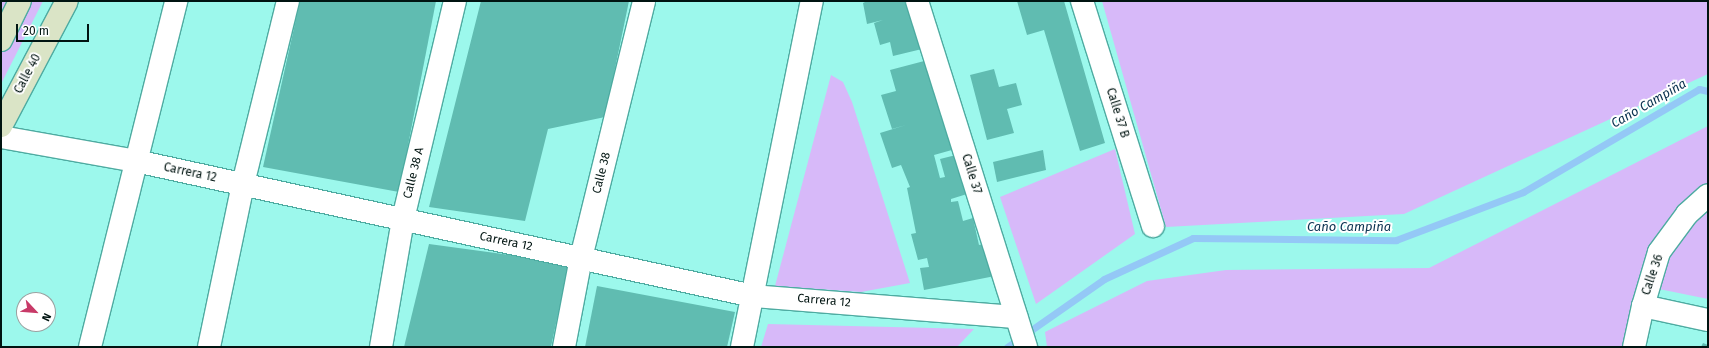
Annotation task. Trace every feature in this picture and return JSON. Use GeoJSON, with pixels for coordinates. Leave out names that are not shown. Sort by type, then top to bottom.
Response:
{"type":"FeatureCollection","features":[{"type":"Feature","properties":{"kind":"main road"},"geometry":{"type":"LineString","coordinates":[[1,40],[20,1]]}},
{"type":"Feature","properties":{"kind":"main road","name":"Calle 40"},"geometry":{"type":"LineString","coordinates":[[1,126],[67,1]]}},
{"type":"Feature","properties":{"kind":"street"},"geometry":{"type":"LineString","coordinates":[[90,347],[176,1]]}},
{"type":"Feature","properties":{"kind":"street"},"geometry":{"type":"LineString","coordinates":[[209,347],[243,184],[288,1]]}},
{"type":"Feature","properties":{"kind":"street","name":"Calle 38 A"},"geometry":{"type":"LineString","coordinates":[[381,347],[403,219],[455,1]]}},
{"type":"Feature","properties":{"kind":"street","name":"Calle 38"},"geometry":{"type":"LineString","coordinates":[[564,347],[581,258],[644,1]]}},
{"type":"Feature","properties":{"kind":"street"},"geometry":{"type":"LineString","coordinates":[[742,347],[812,1]]}},
{"type":"Feature","properties":{"kind":"street","name":"Calle 37"},"geometry":{"type":"LineString","coordinates":[[917,1],[1026,347]]}},
{"type":"Feature","properties":{"kind":"street","name":"Calle 37 B"},"geometry":{"type":"LineString","coordinates":[[1082,1],[1152,226]]}},
{"type":"Feature","properties":{"kind":"street","name":"Carrera 12"},"geometry":{"type":"LineString","coordinates":[[1,137],[136,161],[753,296],[1017,322]]}},
{"type":"Feature","properties":{"kind":"street","name":"Calle 36"},"geometry":{"type":"LineString","coordinates":[[1634,347],[1642,306],[1659,252],[1687,214],[1708,195]]}},
{"type":"Feature","properties":{"kind":"street"},"geometry":{"type":"LineString","coordinates":[[1642,306],[1708,320]]}},
{"type":"Feature","properties":{"kind":"shaded area"},"geometry":{"type":"Polygon","coordinates":[[[1,1],[43,1],[1,84],[1,1]]]}},
{"type":"Feature","properties":{"kind":"shaded area"},"geometry":{"type":"Polygon","coordinates":[[[1102,1],[1708,1],[1708,74],[1404,214],[1166,227],[1102,1]]]}},
{"type":"Feature","properties":{"kind":"shaded area"},"geometry":{"type":"Polygon","coordinates":[[[831,75],[843,82],[852,102],[910,283],[861,292],[775,286],[831,75]]]}},
{"type":"Feature","properties":{"kind":"shaded area"},"geometry":{"type":"Polygon","coordinates":[[[1708,126],[1708,299],[1659,289],[1623,347],[1047,347],[1045,332],[1147,281],[1226,270],[1429,268],[1708,126]]]}},
{"type":"Feature","properties":{"kind":"shaded area"},"geometry":{"type":"Polygon","coordinates":[[[1115,149],[1135,234],[1036,304],[1000,197],[1115,149]]]}},
{"type":"Feature","properties":{"kind":"shaded area"},"geometry":{"type":"Polygon","coordinates":[[[768,324],[974,329],[957,347],[761,347],[768,324]]]}},
{"type":"Feature","properties":{"kind":"building"},"geometry":{"type":"Polygon","coordinates":[[[300,1],[436,1],[399,192],[263,167],[300,1]]]}},
{"type":"Feature","properties":{"kind":"building"},"geometry":{"type":"Polygon","coordinates":[[[481,1],[629,1],[605,117],[548,129],[525,221],[429,207],[481,1]]]}},
{"type":"Feature","properties":{"kind":"building"},"geometry":{"type":"Polygon","coordinates":[[[867,1],[908,1],[922,49],[893,56],[890,42],[880,45],[874,23],[883,20],[867,24],[863,3],[867,1]]]}},
{"type":"Feature","properties":{"kind":"building"},"geometry":{"type":"Polygon","coordinates":[[[1017,1],[1064,1],[1105,143],[1080,151],[1044,30],[1027,35],[1017,1]]]}},
{"type":"Feature","properties":{"kind":"building"},"geometry":{"type":"Polygon","coordinates":[[[928,60],[959,148],[934,155],[940,178],[945,177],[940,159],[956,155],[967,194],[951,199],[951,202],[958,201],[963,221],[973,218],[979,245],[987,243],[995,276],[924,290],[920,268],[929,267],[927,258],[918,260],[911,234],[916,233],[907,188],[910,187],[901,165],[892,168],[880,133],[906,125],[892,129],[881,95],[896,91],[890,70],[928,60]]]}},
{"type":"Feature","properties":{"kind":"building"},"geometry":{"type":"Polygon","coordinates":[[[994,69],[999,87],[1016,83],[1022,105],[1007,109],[1014,133],[987,140],[970,75],[994,69]]]}},
{"type":"Feature","properties":{"kind":"building"},"geometry":{"type":"Polygon","coordinates":[[[1043,150],[1046,170],[997,182],[993,162],[1043,150]]]}},
{"type":"Feature","properties":{"kind":"building"},"geometry":{"type":"Polygon","coordinates":[[[429,244],[569,263],[551,347],[404,347],[429,244]]]}},
{"type":"Feature","properties":{"kind":"building"},"geometry":{"type":"Polygon","coordinates":[[[597,286],[735,312],[727,347],[585,347],[597,286]]]}},
{"type":"Feature","properties":{"kind":"building"},"geometry":{"type":"Polygon","coordinates":[[[1703,343],[1708,345],[1708,347],[1701,347],[1703,343]]]}},
{"type":"Feature","properties":{"kind":"waterway","name":"Caño Campiña"},"geometry":{"type":"LineString","coordinates":[[1007,347],[1104,279],[1193,238],[1396,240],[1523,192],[1699,89],[1708,91]]}}]}
